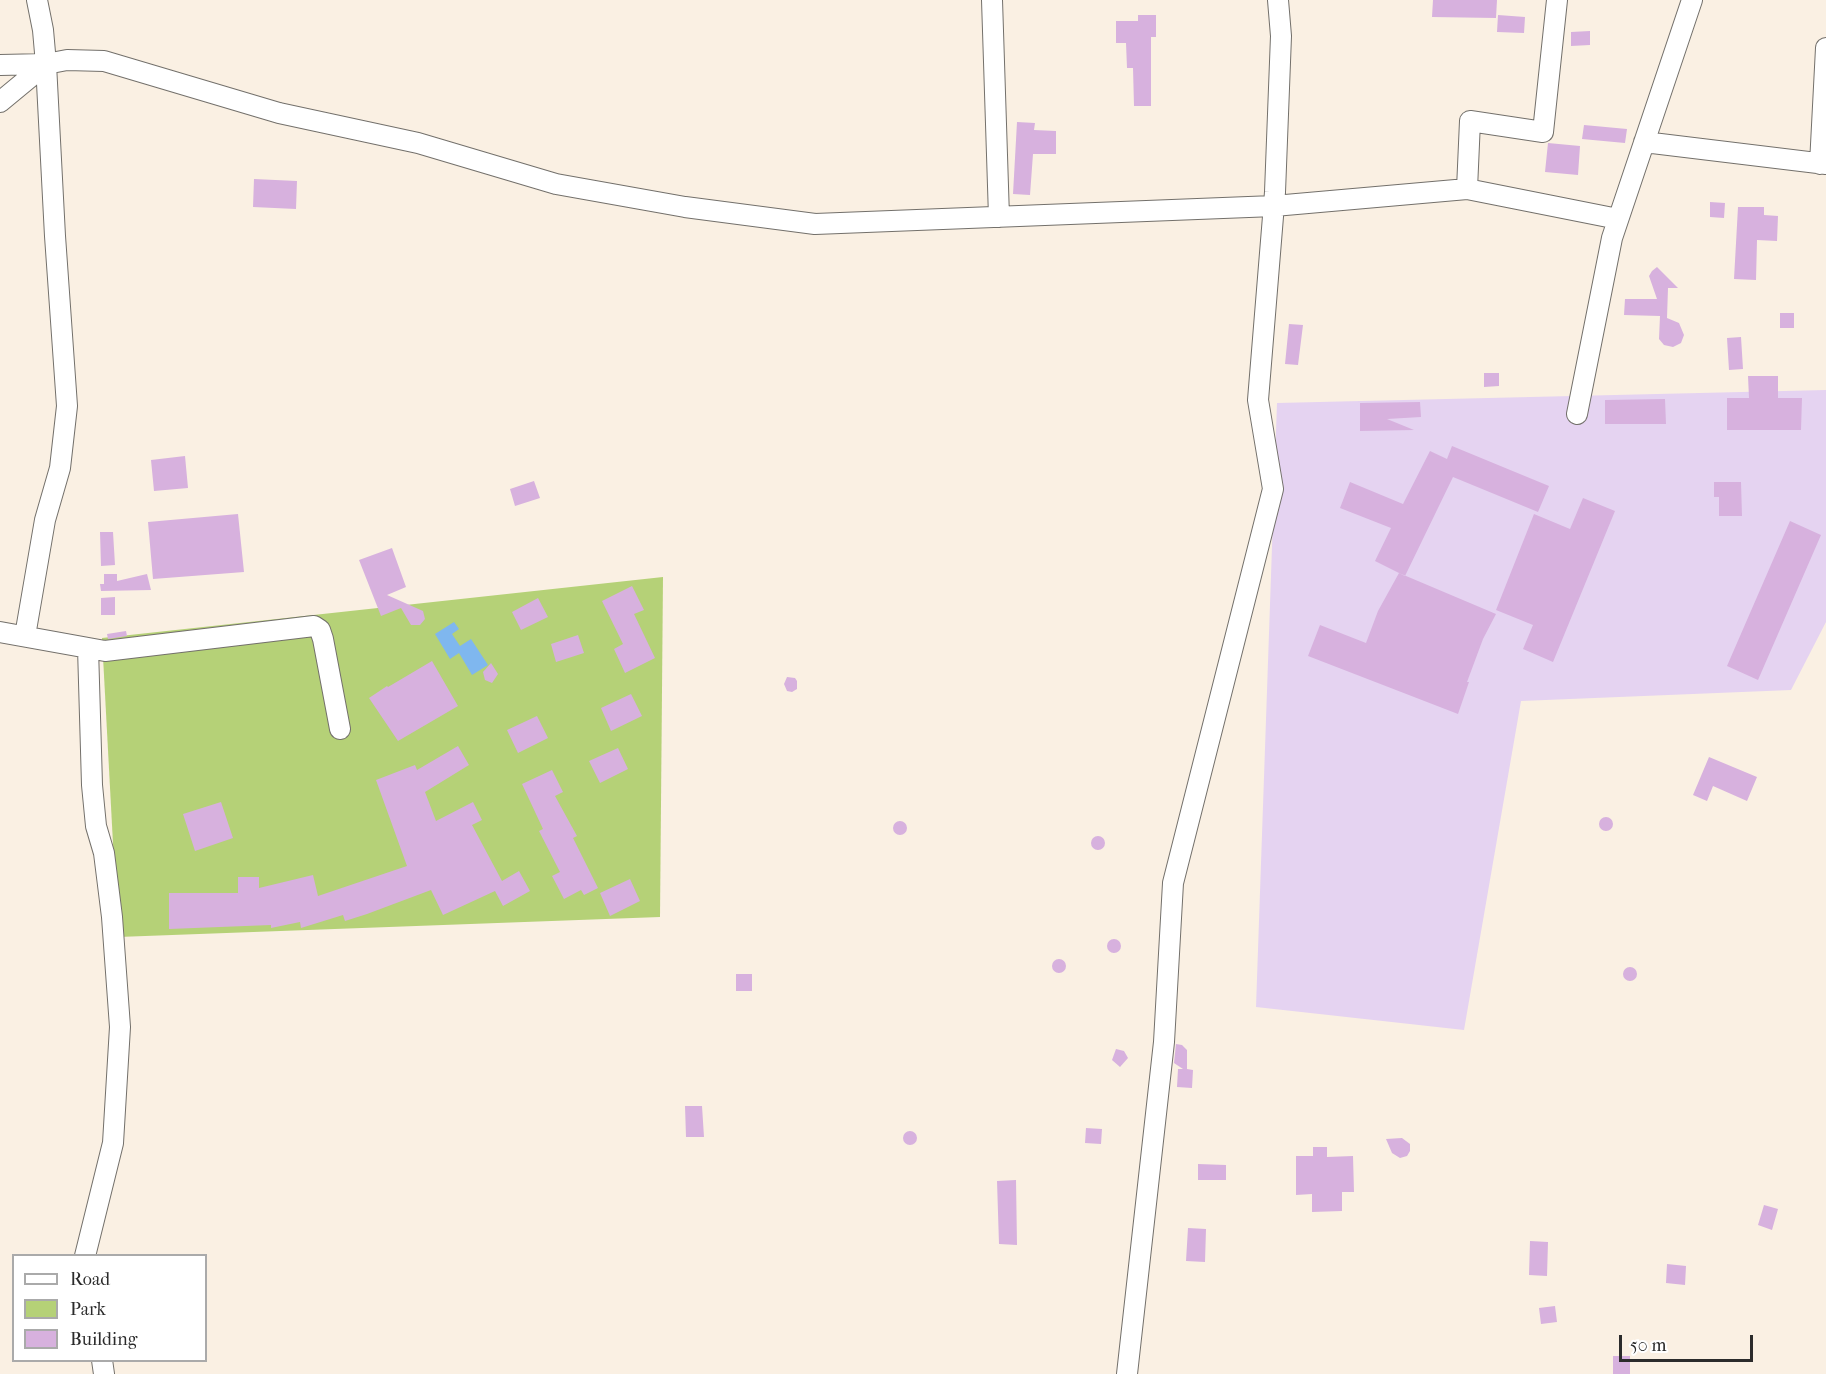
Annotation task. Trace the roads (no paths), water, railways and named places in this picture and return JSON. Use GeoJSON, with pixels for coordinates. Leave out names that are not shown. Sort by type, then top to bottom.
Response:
{"type":"FeatureCollection","features":[{"type":"Feature","properties":{"kind":"street"},"geometry":{"type":"LineString","coordinates":[[25,636],[45,520],[60,468],[67,406],[44,30],[37,0]]}},
{"type":"Feature","properties":{"kind":"street"},"geometry":{"type":"LineString","coordinates":[[992,0],[999,217]]}},
{"type":"Feature","properties":{"kind":"street"},"geometry":{"type":"LineString","coordinates":[[1126,1374],[1164,1042],[1173,884],[1273,489],[1258,400],[1274,206],[1281,36],[1278,0]]}},
{"type":"Feature","properties":{"kind":"street"},"geometry":{"type":"LineString","coordinates":[[1467,189],[1470,121],[1543,132],[1557,0]]}},
{"type":"Feature","properties":{"kind":"street"},"geometry":{"type":"LineString","coordinates":[[1577,414],[1612,238],[1692,0]]}},
{"type":"Feature","properties":{"kind":"street"},"geometry":{"type":"LineString","coordinates":[[1644,142],[1823,164],[1826,48]]}},
{"type":"Feature","properties":{"kind":"street"},"geometry":{"type":"LineString","coordinates":[[0,65],[46,64],[67,60],[104,61],[279,113],[418,143],[556,184],[685,207],[815,224],[1274,206],[1467,189],[1618,219]]}},
{"type":"Feature","properties":{"kind":"street"},"geometry":{"type":"LineString","coordinates":[[0,102],[46,64]]}},
{"type":"Feature","properties":{"kind":"street"},"geometry":{"type":"LineString","coordinates":[[0,632],[105,651],[314,626],[320,630],[323,639],[340,729]]}},
{"type":"Feature","properties":{"kind":"street"},"geometry":{"type":"LineString","coordinates":[[85,1254],[113,1143],[120,1027],[111,907],[104,853],[96,826],[92,785],[88,648]]}},
{"type":"Feature","properties":{"kind":"water"},"geometry":{"type":"Polygon","coordinates":[[[454,622],[459,629],[452,634],[460,646],[471,639],[488,665],[472,675],[459,653],[450,659],[435,634],[454,622]]]}}]}
